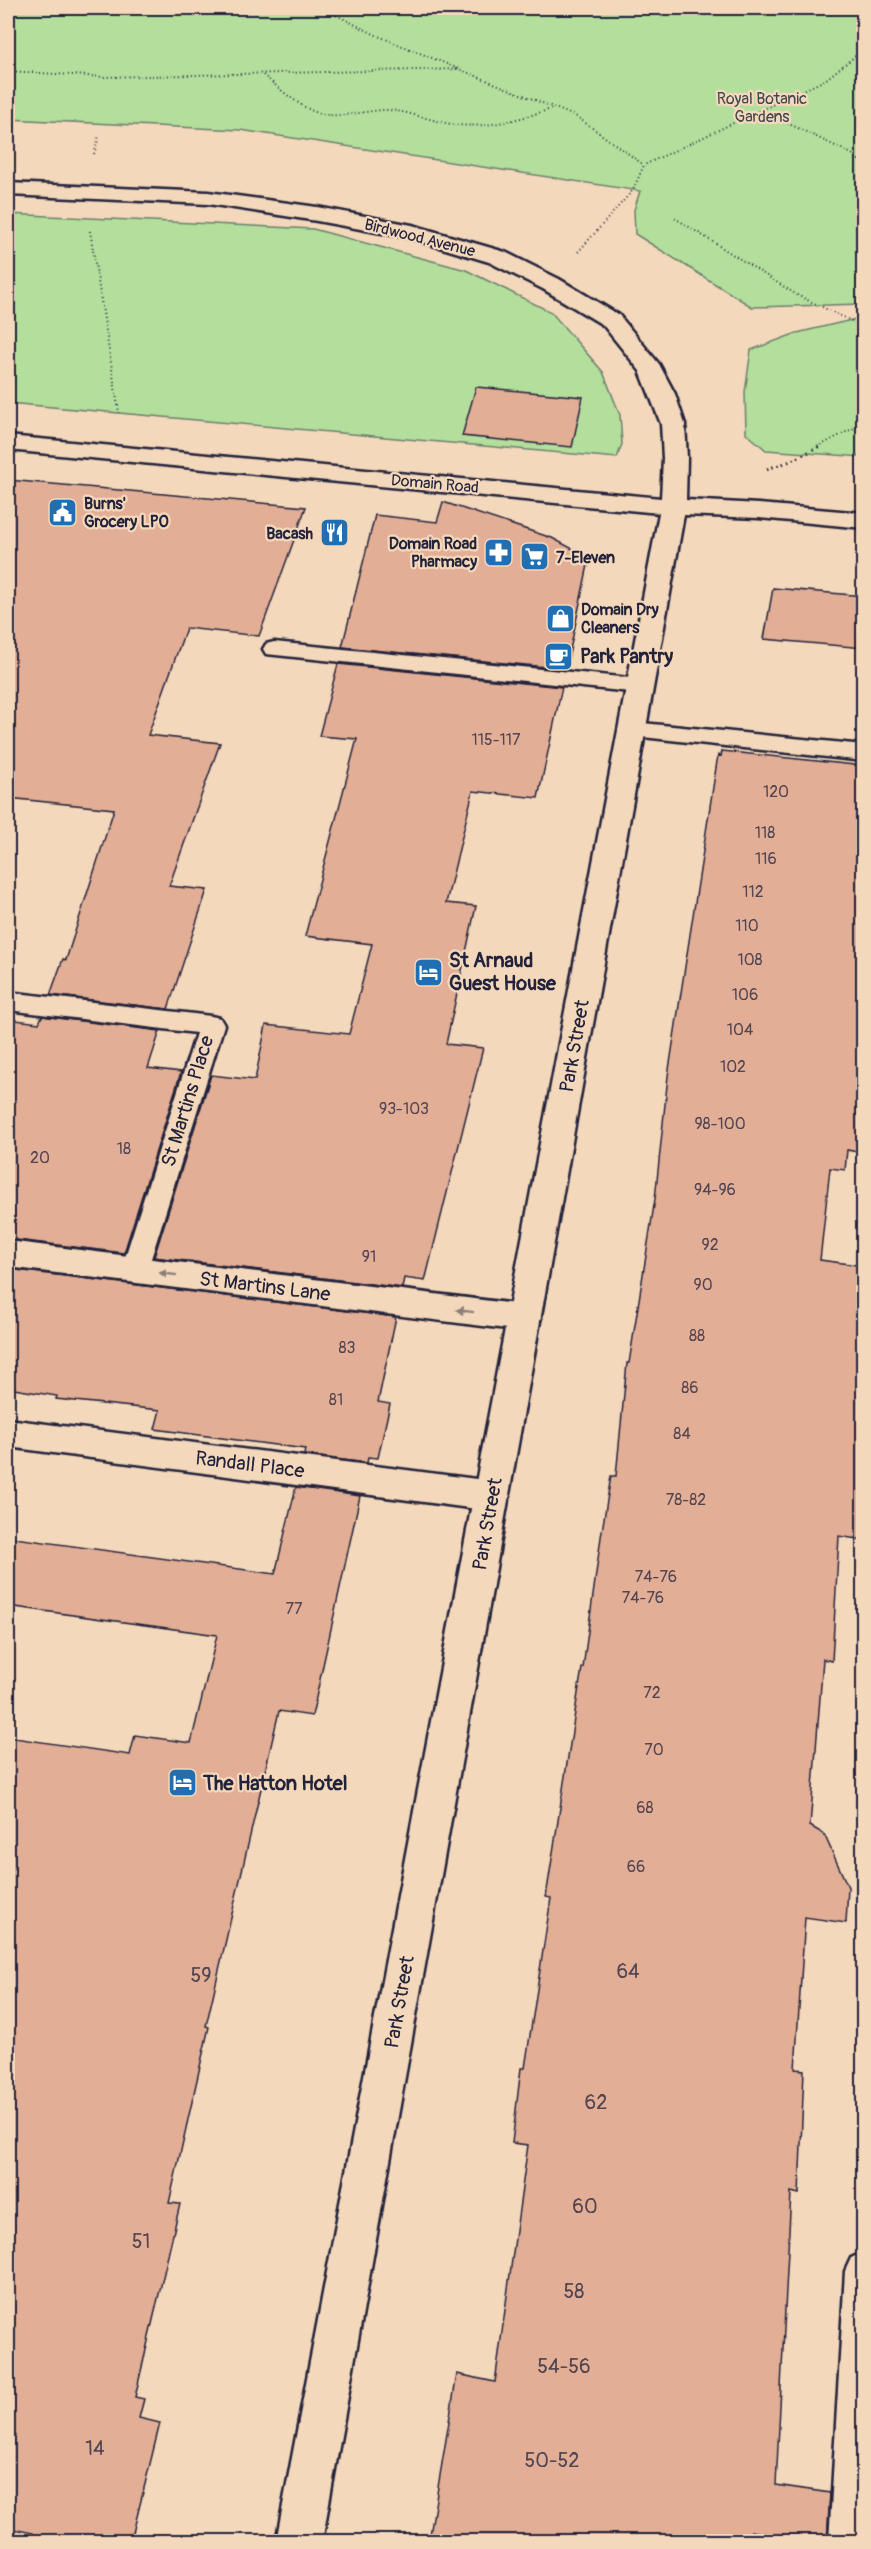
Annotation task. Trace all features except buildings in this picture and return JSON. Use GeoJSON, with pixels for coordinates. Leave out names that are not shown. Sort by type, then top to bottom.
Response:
{"type":"FeatureCollection","features":[{"type":"Feature","properties":{"kind":"street","name":"Birdwood Avenue"},"geometry":{"type":"LineString","coordinates":[[8,189],[208,198],[317,214],[412,232],[497,257],[551,284],[611,320],[651,369],[663,394],[673,424],[675,458],[673,507]]}},
{"type":"Feature","properties":{"kind":"street","name":"Domain Road"},"geometry":{"type":"LineString","coordinates":[[8,443],[673,507],[759,511],[864,521]]}},
{"type":"Feature","properties":{"kind":"street","name":"Park Street"},"geometry":{"type":"LineString","coordinates":[[299,2541],[673,507]]}},
{"type":"Feature","properties":{"kind":"street","name":"St Martins Lane"},"geometry":{"type":"LineString","coordinates":[[8,1254],[524,1318]]}},
{"type":"Feature","properties":{"kind":"street","name":"Randall Place"},"geometry":{"type":"LineString","coordinates":[[8,1433],[492,1496]]}},
{"type":"Feature","properties":{"kind":"lane"},"geometry":{"type":"LineString","coordinates":[[274,649],[640,686]]}},
{"type":"Feature","properties":{"kind":"lane"},"geometry":{"type":"LineString","coordinates":[[632,730],[864,753]]}},
{"type":"Feature","properties":{"kind":"lane","name":"St Martins Place"},"geometry":{"type":"LineString","coordinates":[[8,1001],[211,1025],[135,1270]]}},
{"type":"Feature","properties":{"kind":"lane"},"geometry":{"type":"LineString","coordinates":[[849,2541],[864,2271]]}},
{"type":"Feature","properties":{"kind":"path"},"geometry":{"type":"LineString","coordinates":[[322,8],[378,36],[577,117],[644,165]]}},
{"type":"Feature","properties":{"kind":"path"},"geometry":{"type":"LineString","coordinates":[[551,284],[633,190],[644,165],[825,80],[864,49]]}},
{"type":"Feature","properties":{"kind":"path"},"geometry":{"type":"LineString","coordinates":[[8,71],[103,77],[460,69]]}},
{"type":"Feature","properties":{"kind":"path"},"geometry":{"type":"LineString","coordinates":[[263,75],[317,113],[345,114],[385,110],[411,112],[456,125],[512,122],[555,108]]}},
{"type":"Feature","properties":{"kind":"path"},"geometry":{"type":"LineString","coordinates":[[761,111],[852,154],[864,165]]}},
{"type":"Feature","properties":{"kind":"path"},"geometry":{"type":"LineString","coordinates":[[83,192],[120,420]]}},
{"type":"Feature","properties":{"kind":"path"},"geometry":{"type":"LineString","coordinates":[[675,218],[796,296],[864,327]]}},
{"type":"Feature","properties":{"kind":"path"},"geometry":{"type":"LineString","coordinates":[[766,469],[788,462],[864,423]]}},
{"type":"Feature","properties":{"kind":"green space","name":"Royal Botanic Gardens"},"geometry":{"type":"Polygon","coordinates":[[[8,8],[863,8],[863,304],[752,307],[635,234],[634,210],[640,191],[240,130],[8,119],[8,8]]]}},
{"type":"Feature","properties":{"kind":"green space"},"geometry":{"type":"Polygon","coordinates":[[[8,214],[313,229],[466,270],[551,312],[603,372],[620,415],[622,444],[617,458],[8,403],[8,214]]]}},
{"type":"Feature","properties":{"kind":"green space"},"geometry":{"type":"Polygon","coordinates":[[[864,319],[863,457],[766,450],[746,433],[745,392],[751,350],[797,333],[864,319]]]}},
{"type":"Feature","properties":{"kind":"place","name":"Burns' Grocery LPO"},"geometry":{"type":"Point","coordinates":[63,512]}},
{"type":"Feature","properties":{"kind":"place","name":"Bacash"},"geometry":{"type":"Point","coordinates":[334,533]}},
{"type":"Feature","properties":{"kind":"place","name":"Domain Road Pharmacy"},"geometry":{"type":"Point","coordinates":[498,552]}},
{"type":"Feature","properties":{"kind":"place","name":"7-Eleven"},"geometry":{"type":"Point","coordinates":[535,557]}},
{"type":"Feature","properties":{"kind":"place","name":"Domain Dry Cleaners"},"geometry":{"type":"Point","coordinates":[560,618]}},
{"type":"Feature","properties":{"kind":"place","name":"Park Pantry"},"geometry":{"type":"Point","coordinates":[559,656]}},
{"type":"Feature","properties":{"kind":"place","name":"St Arnaud Guest House"},"geometry":{"type":"Point","coordinates":[428,972]}},
{"type":"Feature","properties":{"kind":"place","name":"The Hatton Hotel"},"geometry":{"type":"Point","coordinates":[182,1783]}}]}
